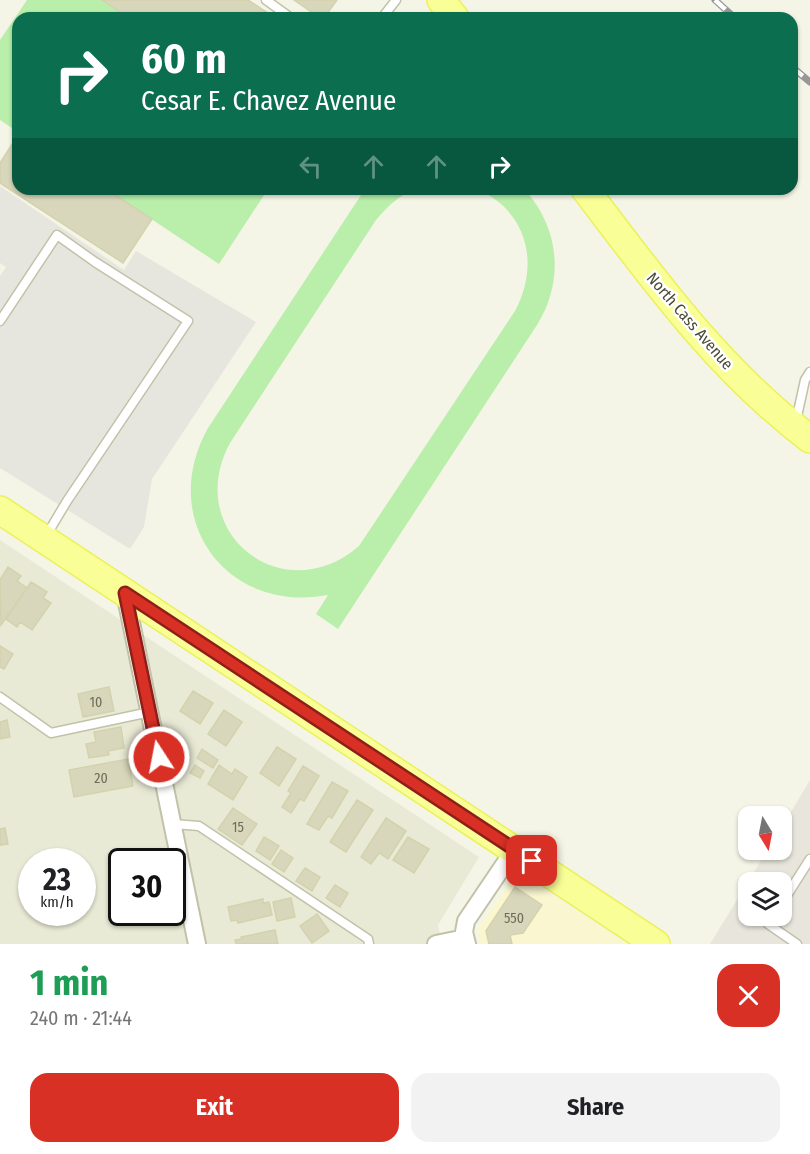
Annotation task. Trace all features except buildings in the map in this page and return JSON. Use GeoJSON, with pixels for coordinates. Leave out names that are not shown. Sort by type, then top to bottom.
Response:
{"type":"FeatureCollection","features":[{"type":"Feature","properties":{"kind":"main road"},"geometry":{"type":"LineString","coordinates":[[441,0],[450,12]]}},
{"type":"Feature","properties":{"kind":"main road","name":"North Cass Avenue"},"geometry":{"type":"LineString","coordinates":[[590,195],[680,314],[711,349],[757,395],[802,433]]}},
{"type":"Feature","properties":{"kind":"main road"},"geometry":{"type":"LineString","coordinates":[[0,510],[656,944]]}},
{"type":"Feature","properties":{"kind":"street"},"geometry":{"type":"LineString","coordinates":[[125,593],[197,944]]}},
{"type":"Feature","properties":{"kind":"street"},"geometry":{"type":"LineString","coordinates":[[436,944],[466,941],[466,921],[514,850]]}},
{"type":"Feature","properties":{"kind":"lane"},"geometry":{"type":"LineString","coordinates":[[266,0],[283,12]]}},
{"type":"Feature","properties":{"kind":"lane"},"geometry":{"type":"LineString","coordinates":[[387,12],[396,0]]}},
{"type":"Feature","properties":{"kind":"lane"},"geometry":{"type":"LineString","coordinates":[[0,321],[57,236],[188,321],[44,539]]}},
{"type":"Feature","properties":{"kind":"lane"},"geometry":{"type":"LineString","coordinates":[[802,433],[806,380],[810,372]]}},
{"type":"Feature","properties":{"kind":"lane"},"geometry":{"type":"LineString","coordinates":[[0,697],[51,733],[150,712]]}},
{"type":"Feature","properties":{"kind":"lane"},"geometry":{"type":"LineString","coordinates":[[173,824],[199,826],[368,939],[369,944]]}},
{"type":"Feature","properties":{"kind":"lane"},"geometry":{"type":"LineString","coordinates":[[792,888],[810,860]]}},
{"type":"Feature","properties":{"kind":"lane"},"geometry":{"type":"LineString","coordinates":[[771,926],[797,944]]}},
{"type":"Feature","properties":{"kind":"shaded area"},"geometry":{"type":"Polygon","coordinates":[[[0,186],[124,270],[136,251],[256,322],[152,479],[144,527],[130,549],[0,468],[0,276],[6,267],[0,263],[0,186]]]}},
{"type":"Feature","properties":{"kind":"shaded area"},"geometry":{"type":"Polygon","coordinates":[[[0,540],[479,857],[438,925],[442,944],[0,944],[0,540]]]}},
{"type":"Feature","properties":{"kind":"shaded area"},"geometry":{"type":"Polygon","coordinates":[[[810,780],[810,944],[710,944],[738,898],[738,926],[792,926],[792,872],[754,872],[761,860],[792,860],[792,810],[810,780]]]}},
{"type":"Feature","properties":{"kind":"shaded area"},"geometry":{"type":"Polygon","coordinates":[[[517,872],[628,944],[481,944],[477,930],[517,872]]]}},
{"type":"Feature","properties":{"kind":"green space"},"geometry":{"type":"Polygon","coordinates":[[[27,0],[102,0],[120,12],[19,12],[27,0]]]}},
{"type":"Feature","properties":{"kind":"green space"},"geometry":{"type":"Polygon","coordinates":[[[12,22],[12,128],[0,120],[0,40],[12,22]]]}},
{"type":"Feature","properties":{"kind":"green space"},"geometry":{"type":"Polygon","coordinates":[[[115,195],[264,195],[219,264],[115,195]]]}},
{"type":"Feature","properties":{"kind":"green space"},"geometry":{"type":"Polygon","coordinates":[[[361,195],[403,195],[376,220],[230,443],[219,476],[219,506],[230,532],[248,553],[272,566],[300,570],[330,564],[359,546],[515,311],[523,293],[527,276],[524,241],[518,225],[508,211],[487,195],[529,195],[537,206],[552,239],[554,256],[554,274],[546,308],[338,629],[316,614],[328,595],[291,597],[259,590],[232,575],[211,553],[197,526],[191,495],[194,462],[208,428],[361,195]]]}},
{"type":"Feature","properties":{"kind":"railway"},"geometry":{"type":"LineString","coordinates":[[715,0],[728,12]]}},
{"type":"Feature","properties":{"kind":"railway"},"geometry":{"type":"LineString","coordinates":[[798,72],[810,82]]}},
{"type":"Feature","properties":{"kind":"route"},"geometry":{"type":"LineString","coordinates":[[159,757],[125,593],[532,861]]}}]}
